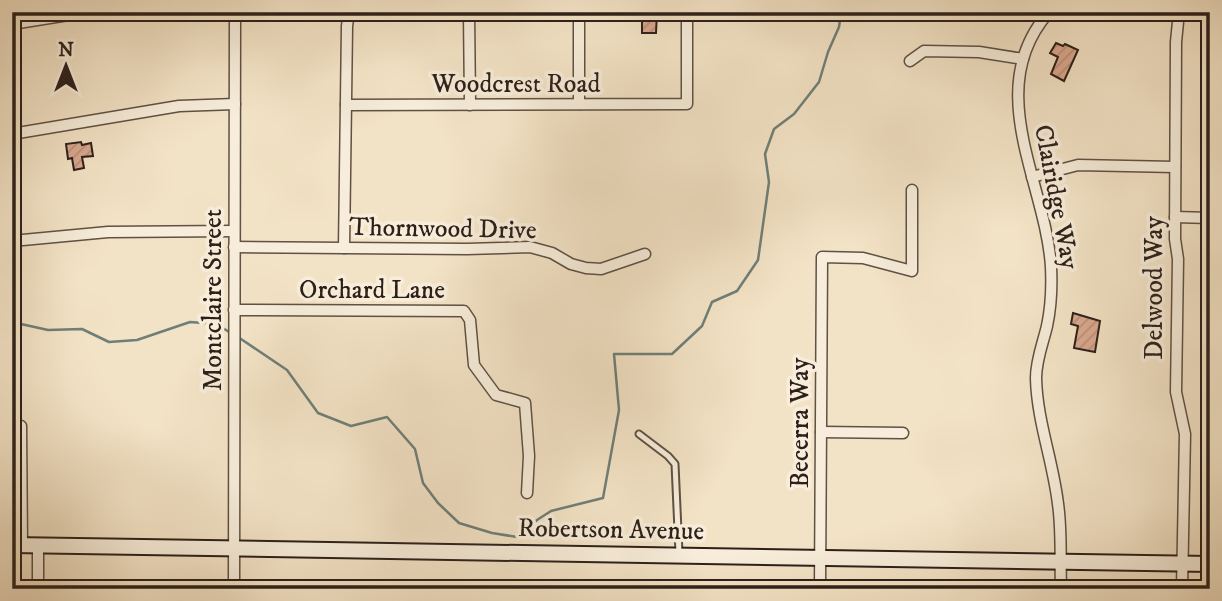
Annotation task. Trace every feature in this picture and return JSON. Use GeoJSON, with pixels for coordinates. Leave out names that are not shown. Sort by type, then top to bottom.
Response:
{"type":"FeatureCollection","features":[{"type":"Feature","properties":{"kind":"street"},"geometry":{"type":"LineString","coordinates":[[12,24],[88,12]]}},
{"type":"Feature","properties":{"kind":"street","name":"Montclaire Street"},"geometry":{"type":"LineString","coordinates":[[234,589],[235,12]]}},
{"type":"Feature","properties":{"kind":"street"},"geometry":{"type":"LineString","coordinates":[[344,248],[349,12]]}},
{"type":"Feature","properties":{"kind":"street"},"geometry":{"type":"LineString","coordinates":[[469,12],[470,105]]}},
{"type":"Feature","properties":{"kind":"street"},"geometry":{"type":"LineString","coordinates":[[579,12],[579,104]]}},
{"type":"Feature","properties":{"kind":"street","name":"Clairidge Way"},"geometry":{"type":"LineString","coordinates":[[1049,12],[1034,32],[1023,59],[1018,106],[1032,177],[1043,214],[1051,268],[1050,306],[1036,377],[1040,419],[1058,503],[1060,589]]}},
{"type":"Feature","properties":{"kind":"street","name":"Delwood Way"},"geometry":{"type":"LineString","coordinates":[[1179,12],[1176,42],[1175,216],[1178,259],[1175,392],[1185,435],[1182,589]]}},
{"type":"Feature","properties":{"kind":"street"},"geometry":{"type":"LineString","coordinates":[[687,13],[823,13]]}},
{"type":"Feature","properties":{"kind":"street","name":"Woodcrest Road"},"geometry":{"type":"LineString","coordinates":[[346,105],[687,104],[687,13]]}},
{"type":"Feature","properties":{"kind":"street"},"geometry":{"type":"LineString","coordinates":[[910,61],[924,51],[979,52],[1023,59]]}},
{"type":"Feature","properties":{"kind":"street"},"geometry":{"type":"LineString","coordinates":[[12,134],[179,106],[235,104]]}},
{"type":"Feature","properties":{"kind":"street"},"geometry":{"type":"LineString","coordinates":[[1032,177],[1078,165],[1175,167]]}},
{"type":"Feature","properties":{"kind":"street","name":"Becerra Way"},"geometry":{"type":"LineString","coordinates":[[820,589],[822,257],[863,258],[912,271],[912,190]]}},
{"type":"Feature","properties":{"kind":"street"},"geometry":{"type":"LineString","coordinates":[[1175,216],[1210,218]]}},
{"type":"Feature","properties":{"kind":"street"},"geometry":{"type":"LineString","coordinates":[[12,241],[108,232],[234,231]]}},
{"type":"Feature","properties":{"kind":"street","name":"Thornwood Drive"},"geometry":{"type":"LineString","coordinates":[[234,247],[530,247],[545,250],[572,264],[601,269],[645,254]]}},
{"type":"Feature","properties":{"kind":"street","name":"Orchard Lane"},"geometry":{"type":"LineString","coordinates":[[234,310],[464,311],[470,320],[474,365],[496,395],[525,403],[529,456],[527,493]]}},
{"type":"Feature","properties":{"kind":"street"},"geometry":{"type":"LineString","coordinates":[[12,426],[21,426],[17,546]]}},
{"type":"Feature","properties":{"kind":"street"},"geometry":{"type":"LineString","coordinates":[[821,432],[903,433]]}},
{"type":"Feature","properties":{"kind":"street","name":"Robertson Avenue"},"geometry":{"type":"LineString","coordinates":[[17,546],[1210,564]]}},
{"type":"Feature","properties":{"kind":"street"},"geometry":{"type":"LineString","coordinates":[[38,546],[38,589]]}},
{"type":"Feature","properties":{"kind":"lane"},"geometry":{"type":"LineString","coordinates":[[639,434],[675,464],[679,556]]}},
{"type":"Feature","properties":{"kind":"lane"},"geometry":{"type":"LineString","coordinates":[[847,589],[891,588]]}},
{"type":"Feature","properties":{"kind":"building"},"geometry":{"type":"Polygon","coordinates":[[[657,12],[656,33],[642,33],[642,13],[657,12]]]}},
{"type":"Feature","properties":{"kind":"building"},"geometry":{"type":"Polygon","coordinates":[[[1056,43],[1078,50],[1064,81],[1051,74],[1058,57],[1050,53],[1056,43]]]}},
{"type":"Feature","properties":{"kind":"building"},"geometry":{"type":"Polygon","coordinates":[[[81,142],[82,145],[91,143],[93,156],[82,157],[84,168],[74,170],[72,158],[68,159],[66,144],[81,142]]]}},
{"type":"Feature","properties":{"kind":"building"},"geometry":{"type":"Polygon","coordinates":[[[1073,313],[1100,321],[1095,352],[1074,348],[1078,326],[1071,324],[1073,313]]]}},
{"type":"Feature","properties":{"kind":"waterway"},"geometry":{"type":"LineString","coordinates":[[238,337],[287,370],[318,413],[351,426],[387,417],[415,449],[423,483],[438,503],[459,523],[517,537],[551,511],[603,498],[619,410],[614,354],[672,354],[702,326],[712,302],[737,291],[758,260],[769,182],[765,154],[774,129],[794,114],[819,82],[839,27],[841,12]]}},
{"type":"Feature","properties":{"kind":"waterway"},"geometry":{"type":"LineString","coordinates":[[12,325],[21,324],[48,330],[82,329],[109,342],[137,340],[190,322],[217,324],[232,334]]}}]}
